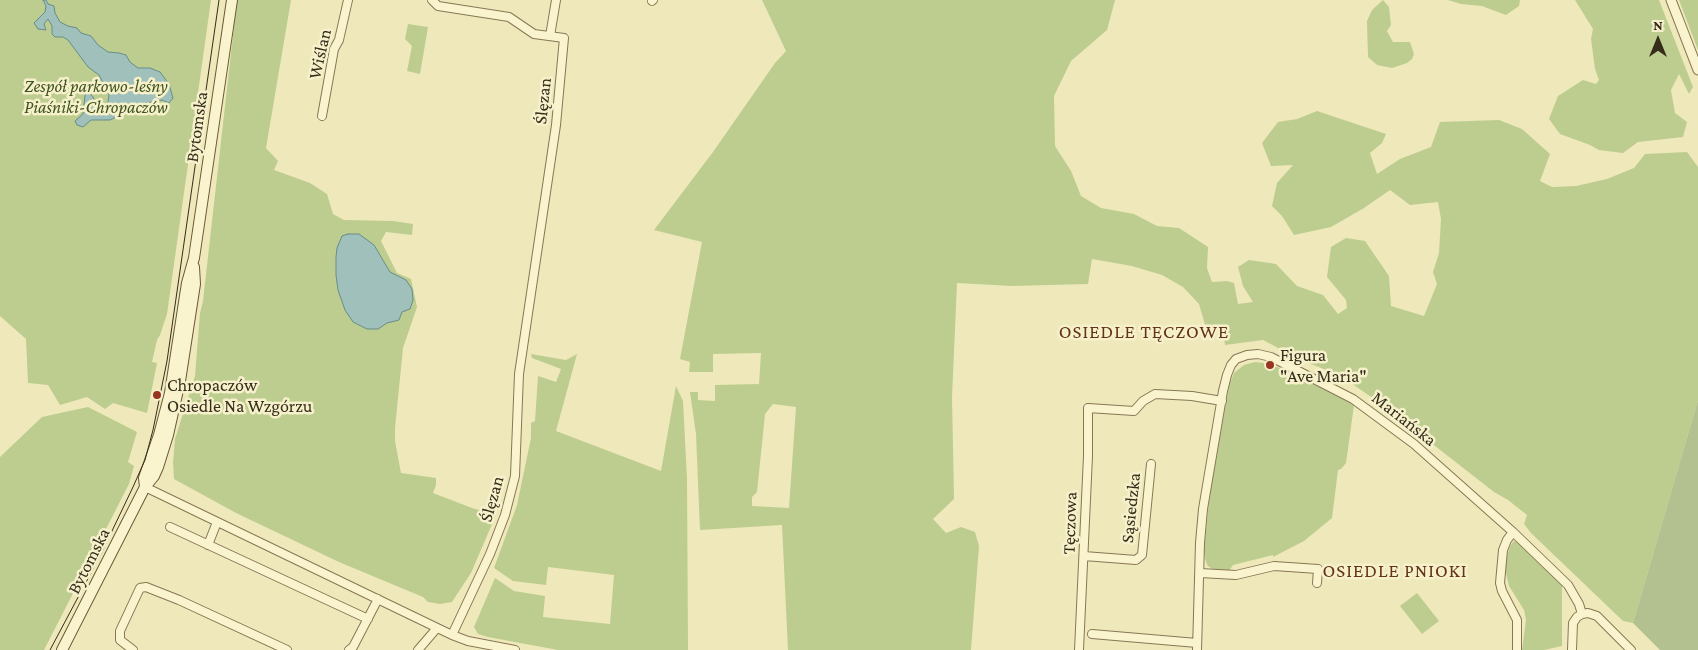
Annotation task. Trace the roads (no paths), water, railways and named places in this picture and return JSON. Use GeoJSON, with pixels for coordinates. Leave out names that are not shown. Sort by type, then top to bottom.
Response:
{"type":"FeatureCollection","features":[{"type":"Feature","properties":{"kind":"main road","name":"Bytomska"},"geometry":{"type":"LineString","coordinates":[[62,650],[145,487],[154,476],[168,434],[180,381],[195,284],[194,258],[232,0]]}},
{"type":"Feature","properties":{"kind":"street","name":"Wiślan"},"geometry":{"type":"LineString","coordinates":[[322,116],[334,49],[339,40],[348,0]]}},
{"type":"Feature","properties":{"kind":"street","name":"Ślęzan"},"geometry":{"type":"LineString","coordinates":[[432,0],[438,6],[509,17],[534,34],[564,38],[556,130],[519,374],[515,476],[505,515],[485,568],[452,635]]}},
{"type":"Feature","properties":{"kind":"street"},"geometry":{"type":"LineString","coordinates":[[550,36],[556,0]]}},
{"type":"Feature","properties":{"kind":"street"},"geometry":{"type":"LineString","coordinates":[[1671,0],[1698,70]]}},
{"type":"Feature","properties":{"kind":"street","name":"Mariańska"},"geometry":{"type":"LineString","coordinates":[[1197,646],[1203,509],[1227,375],[1236,359],[1258,354],[1271,357],[1353,399],[1414,444],[1513,532],[1568,585],[1579,604],[1582,614]]}},
{"type":"Feature","properties":{"kind":"street","name":"Tęczowa"},"geometry":{"type":"LineString","coordinates":[[1079,650],[1088,456],[1088,408],[1134,411],[1143,401],[1156,394],[1192,396],[1222,401]]}},
{"type":"Feature","properties":{"kind":"street","name":"Sąsiedzka"},"geometry":{"type":"LineString","coordinates":[[1084,556],[1136,560],[1142,555],[1151,464]]}},
{"type":"Feature","properties":{"kind":"street"},"geometry":{"type":"LineString","coordinates":[[145,487],[452,635],[468,641],[514,650]]}},
{"type":"Feature","properties":{"kind":"street"},"geometry":{"type":"LineString","coordinates":[[208,545],[217,522]]}},
{"type":"Feature","properties":{"kind":"street"},"geometry":{"type":"LineString","coordinates":[[170,527],[368,619]]}},
{"type":"Feature","properties":{"kind":"street"},"geometry":{"type":"LineString","coordinates":[[1513,532],[1503,550],[1500,583],[1502,591],[1518,620],[1517,650]]}},
{"type":"Feature","properties":{"kind":"street"},"geometry":{"type":"LineString","coordinates":[[1200,572],[1236,575],[1274,566],[1318,569],[1317,583]]}},
{"type":"Feature","properties":{"kind":"street"},"geometry":{"type":"LineString","coordinates":[[133,650],[120,640],[120,631],[140,588],[146,587],[287,650]]}},
{"type":"Feature","properties":{"kind":"street"},"geometry":{"type":"LineString","coordinates":[[349,650],[353,647],[378,599]]}},
{"type":"Feature","properties":{"kind":"street"},"geometry":{"type":"LineString","coordinates":[[1572,650],[1573,623],[1577,617],[1588,613],[1598,616],[1631,650]]}},
{"type":"Feature","properties":{"kind":"street"},"geometry":{"type":"LineString","coordinates":[[418,650],[437,628]]}},
{"type":"Feature","properties":{"kind":"street"},"geometry":{"type":"LineString","coordinates":[[1092,634],[1197,646]]}},
{"type":"Feature","properties":{"kind":"water"},"geometry":{"type":"Polygon","coordinates":[[[43,0],[54,6],[55,13],[60,22],[77,28],[81,33],[91,36],[98,45],[108,52],[126,55],[130,62],[138,68],[150,68],[160,72],[169,84],[173,98],[169,103],[162,100],[125,107],[122,114],[110,120],[91,120],[83,127],[77,125],[75,121],[83,114],[87,90],[95,102],[102,107],[108,102],[109,95],[99,75],[88,67],[68,40],[63,37],[55,37],[52,34],[52,26],[48,19],[44,24],[46,30],[38,29],[34,23],[45,12],[46,6],[43,0]]]}},
{"type":"Feature","properties":{"kind":"water"},"geometry":{"type":"Polygon","coordinates":[[[359,234],[374,245],[390,272],[406,280],[412,289],[413,300],[410,309],[402,312],[399,320],[387,323],[378,329],[367,329],[353,322],[345,310],[338,290],[336,257],[337,248],[342,236],[359,234]]]}},
{"type":"Feature","properties":{"kind":"tram line"},"geometry":{"type":"LineString","coordinates":[[50,650],[101,554],[133,487],[145,460],[153,430],[167,361],[219,0]]}},
{"type":"Feature","properties":{"kind":"place","name":"Figura \"Ave Maria\""},"geometry":{"type":"Point","coordinates":[1270,365]}},
{"type":"Feature","properties":{"kind":"place","name":"Chropaczów Osiedle Na Wzgórzu"},"geometry":{"type":"Point","coordinates":[157,395]}},
{"type":"Feature","properties":{"kind":"district","name":"OSIEDLE TĘCZOWE"},"geometry":{"type":"Point","coordinates":[1144,332]}},
{"type":"Feature","properties":{"kind":"district","name":"OSIEDLE PNIOKI"},"geometry":{"type":"Point","coordinates":[1395,571]}},
{"type":"Feature","properties":{"kind":"park label","name":"Zespół parkowo-leśny Piaśniki-Chropaczów"},"geometry":{"type":"Point","coordinates":[96,96]}}]}
